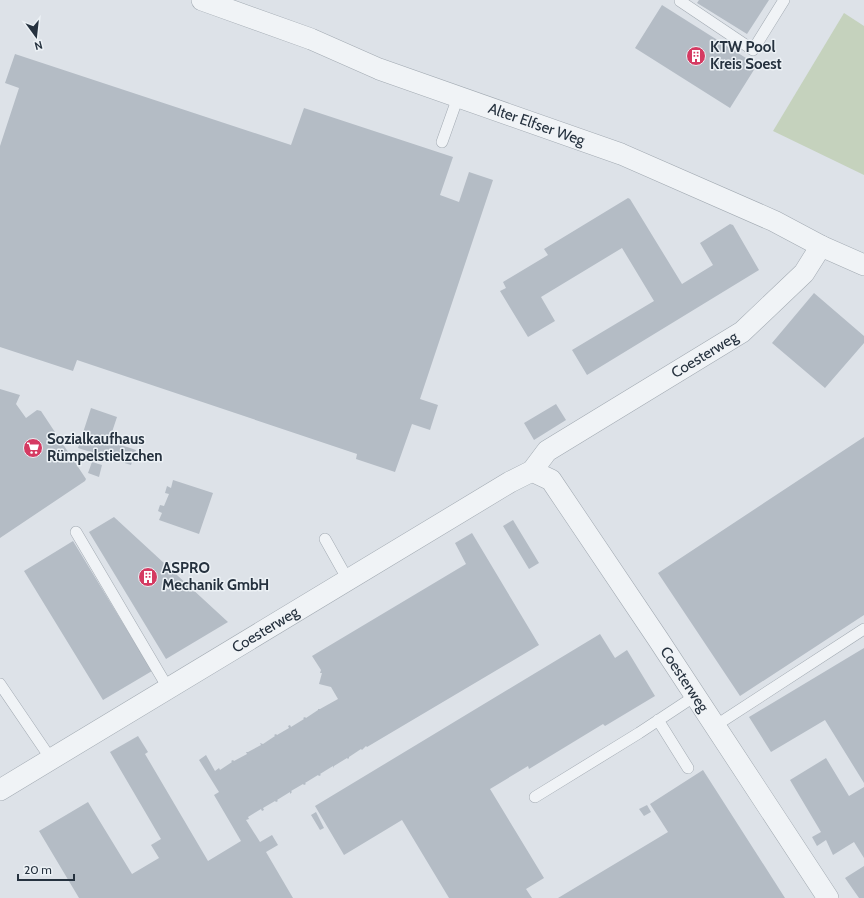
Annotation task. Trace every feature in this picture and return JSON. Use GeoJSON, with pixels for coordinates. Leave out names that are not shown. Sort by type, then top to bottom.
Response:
{"type":"FeatureCollection","features":[{"type":"Feature","properties":{"kind":"street","name":"Alter Elfser Weg"},"geometry":{"type":"LineString","coordinates":[[202,0],[311,39],[379,69],[621,154],[774,221],[820,246],[864,265]]}},
{"type":"Feature","properties":{"kind":"street","name":"Coesterweg"},"geometry":{"type":"LineString","coordinates":[[0,790],[510,482],[532,471],[547,451],[742,332],[804,273],[820,246]]}},
{"type":"Feature","properties":{"kind":"street","name":"Coesterweg"},"geometry":{"type":"LineString","coordinates":[[532,471],[551,480],[616,575],[828,898]]}},
{"type":"Feature","properties":{"kind":"lane"},"geometry":{"type":"LineString","coordinates":[[681,0],[680,1],[753,50],[784,0]]}},
{"type":"Feature","properties":{"kind":"lane"},"geometry":{"type":"LineString","coordinates":[[442,142],[458,97]]}},
{"type":"Feature","properties":{"kind":"lane"},"geometry":{"type":"LineString","coordinates":[[76,532],[168,688]]}},
{"type":"Feature","properties":{"kind":"lane"},"geometry":{"type":"LineString","coordinates":[[325,539],[348,580]]}},
{"type":"Feature","properties":{"kind":"lane"},"geometry":{"type":"LineString","coordinates":[[715,726],[864,629]]}},
{"type":"Feature","properties":{"kind":"lane"},"geometry":{"type":"LineString","coordinates":[[0,684],[51,759]]}},
{"type":"Feature","properties":{"kind":"lane"},"geometry":{"type":"LineString","coordinates":[[535,796],[695,696]]}},
{"type":"Feature","properties":{"kind":"lane"},"geometry":{"type":"LineString","coordinates":[[658,720],[688,768]]}},
{"type":"Feature","properties":{"kind":"green space"},"geometry":{"type":"Polygon","coordinates":[[[844,13],[864,26],[864,175],[773,131],[844,13]]]}},
{"type":"Feature","properties":{"kind":"building"},"geometry":{"type":"Polygon","coordinates":[[[699,0],[769,0],[747,34],[697,3],[699,0]]]}},
{"type":"Feature","properties":{"kind":"building","name":"KTW Pool Kreis Soest"},"geometry":{"type":"Polygon","coordinates":[[[662,5],[757,65],[730,108],[635,48],[662,5]]]}},
{"type":"Feature","properties":{"kind":"building"},"geometry":{"type":"Polygon","coordinates":[[[15,54],[291,145],[304,108],[453,157],[440,195],[459,202],[469,172],[493,180],[420,399],[438,405],[430,430],[412,424],[395,472],[356,459],[357,454],[77,360],[73,371],[0,347],[0,146],[19,88],[5,83],[15,54]]]}},
{"type":"Feature","properties":{"kind":"building"},"geometry":{"type":"Polygon","coordinates":[[[628,198],[682,284],[713,265],[700,243],[730,224],[733,225],[759,270],[587,375],[572,350],[654,301],[622,248],[541,297],[555,321],[528,337],[500,291],[506,288],[503,282],[548,255],[544,249],[628,198]]]}},
{"type":"Feature","properties":{"kind":"building"},"geometry":{"type":"Polygon","coordinates":[[[814,293],[864,336],[864,343],[825,388],[772,343],[814,293]]]}},
{"type":"Feature","properties":{"kind":"building","name":"Sozialkaufhaus Rümpelstielzchen"},"geometry":{"type":"Polygon","coordinates":[[[0,389],[20,395],[16,404],[26,418],[37,410],[41,411],[86,479],[0,538],[0,389]]]}},
{"type":"Feature","properties":{"kind":"building"},"geometry":{"type":"Polygon","coordinates":[[[556,404],[566,420],[534,440],[524,423],[556,404]]]}},
{"type":"Feature","properties":{"kind":"building"},"geometry":{"type":"Polygon","coordinates":[[[91,408],[117,417],[109,441],[136,450],[131,465],[78,448],[91,408]]]}},
{"type":"Feature","properties":{"kind":"building"},"geometry":{"type":"Polygon","coordinates":[[[864,437],[864,615],[740,696],[658,573],[864,437]]]}},
{"type":"Feature","properties":{"kind":"building"},"geometry":{"type":"Polygon","coordinates":[[[92,462],[102,465],[99,477],[88,473],[92,462]]]}},
{"type":"Feature","properties":{"kind":"building"},"geometry":{"type":"Polygon","coordinates":[[[173,480],[213,493],[199,534],[159,520],[162,513],[158,511],[160,505],[164,506],[169,494],[165,493],[167,486],[171,488],[173,480]]]}},
{"type":"Feature","properties":{"kind":"building","name":"ASPRO Mechanik GmbH"},"geometry":{"type":"Polygon","coordinates":[[[114,517],[228,622],[166,659],[89,532],[114,517]]]}},
{"type":"Feature","properties":{"kind":"building"},"geometry":{"type":"Polygon","coordinates":[[[513,520],[539,563],[529,569],[503,526],[513,520]]]}},
{"type":"Feature","properties":{"kind":"building"},"geometry":{"type":"Polygon","coordinates":[[[472,533],[539,645],[367,747],[366,746],[362,750],[361,749],[348,759],[347,758],[334,766],[334,768],[333,766],[320,774],[321,775],[318,775],[305,783],[306,784],[303,784],[291,791],[292,792],[290,794],[290,792],[277,800],[278,801],[275,801],[263,808],[264,810],[262,811],[261,809],[248,817],[249,819],[246,820],[260,842],[272,835],[278,845],[266,852],[293,898],[79,898],[39,831],[88,802],[132,874],[159,858],[151,845],[161,839],[110,752],[138,736],[148,752],[145,754],[208,861],[241,841],[214,795],[219,792],[199,760],[206,755],[215,771],[219,768],[220,770],[232,762],[231,761],[234,761],[247,754],[246,752],[261,745],[260,743],[263,744],[275,736],[274,735],[277,735],[289,728],[288,726],[290,725],[291,727],[318,709],[338,699],[331,687],[319,684],[322,673],[320,673],[321,670],[312,656],[466,564],[455,543],[472,533]]]}},
{"type":"Feature","properties":{"kind":"building"},"geometry":{"type":"Polygon","coordinates":[[[73,541],[152,671],[103,700],[24,571],[73,541]]]}},
{"type":"Feature","properties":{"kind":"building"},"geometry":{"type":"Polygon","coordinates":[[[600,634],[615,658],[627,650],[655,696],[605,726],[603,724],[529,769],[528,766],[490,789],[544,878],[526,889],[532,898],[449,898],[402,820],[344,855],[315,806],[600,634]]]}},
{"type":"Feature","properties":{"kind":"building"},"geometry":{"type":"Polygon","coordinates":[[[864,648],[864,783],[825,720],[771,752],[749,717],[864,648]]]}},
{"type":"Feature","properties":{"kind":"building"},"geometry":{"type":"Polygon","coordinates":[[[826,758],[849,796],[864,787],[864,858],[854,842],[833,855],[826,840],[817,846],[812,837],[821,832],[790,780],[826,758]]]}},
{"type":"Feature","properties":{"kind":"building"},"geometry":{"type":"Polygon","coordinates":[[[703,770],[785,898],[558,898],[668,832],[650,804],[703,770]]]}},
{"type":"Feature","properties":{"kind":"building"},"geometry":{"type":"Polygon","coordinates":[[[647,805],[651,812],[644,816],[639,809],[647,805]]]}},
{"type":"Feature","properties":{"kind":"building"},"geometry":{"type":"Polygon","coordinates":[[[316,812],[324,828],[320,830],[311,815],[316,812]]]}},
{"type":"Feature","properties":{"kind":"building"},"geometry":{"type":"Polygon","coordinates":[[[864,866],[864,898],[859,898],[845,878],[864,866]]]}},
{"type":"Feature","properties":{"kind":"place","name":"KTW Pool Kreis Soest"},"geometry":{"type":"Point","coordinates":[696,56]}},
{"type":"Feature","properties":{"kind":"place","name":"Sozialkaufhaus Rümpelstielzchen"},"geometry":{"type":"Point","coordinates":[33,448]}},
{"type":"Feature","properties":{"kind":"place","name":"ASPRO Mechanik GmbH"},"geometry":{"type":"Point","coordinates":[148,577]}}]}
